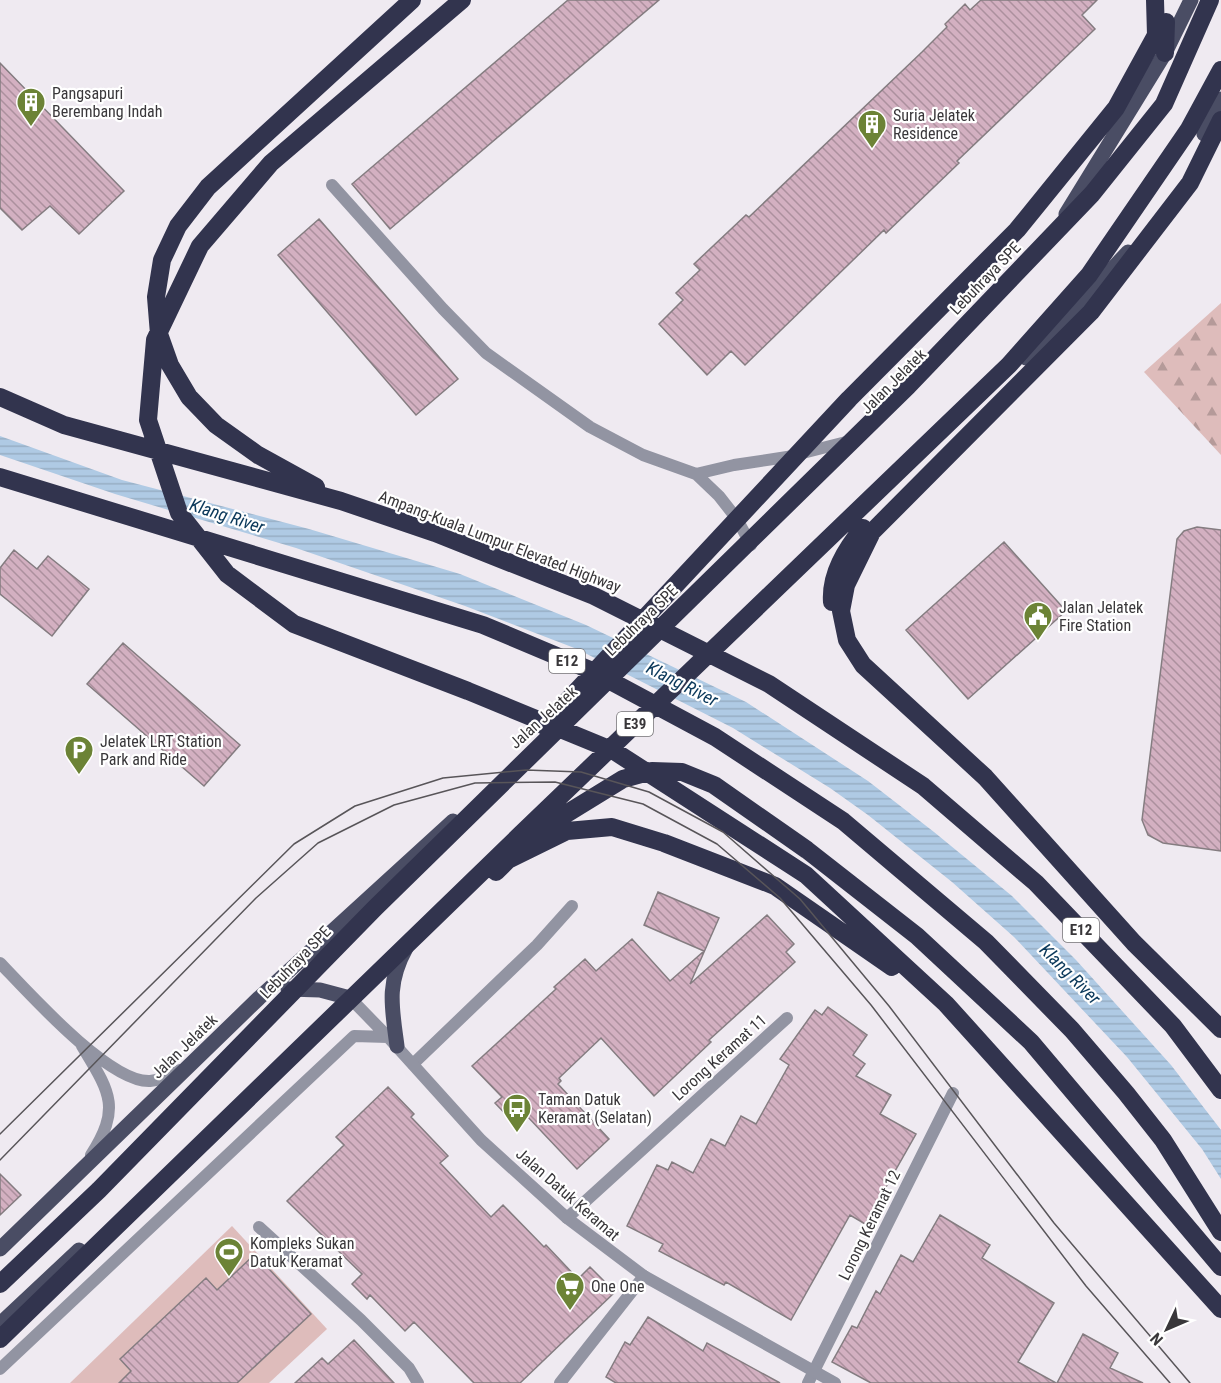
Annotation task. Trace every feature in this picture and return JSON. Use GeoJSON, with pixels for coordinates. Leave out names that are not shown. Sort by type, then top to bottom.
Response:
{"type":"FeatureCollection","features":[{"type":"Feature","properties":{"kind":"highway"},"geometry":{"type":"LineString","coordinates":[[341,501],[258,455],[216,425],[189,397],[170,365],[159,334],[156,297],[162,260],[178,226],[208,187],[412,0]]}},
{"type":"Feature","properties":{"kind":"highway"},"geometry":{"type":"LineString","coordinates":[[462,0],[271,163],[200,246],[155,340],[148,420],[179,513],[227,574],[294,624],[468,691],[614,751],[806,874],[946,1004],[1221,1309]]}},
{"type":"Feature","properties":{"kind":"highway"},"geometry":{"type":"LineString","coordinates":[[375,908],[849,399],[1017,230],[1116,108],[1156,35],[1155,0]]}},
{"type":"Feature","properties":{"kind":"highway"},"geometry":{"type":"LineString","coordinates":[[1165,53],[1166,0]]}},
{"type":"Feature","properties":{"kind":"highway","name":"Lebuhraya SPE"},"geometry":{"type":"LineString","coordinates":[[0,1284],[99,1190],[375,908],[908,386],[1092,194],[1164,104],[1210,0]]}},
{"type":"Feature","properties":{"kind":"highway","name":"E39"},"geometry":{"type":"LineString","coordinates":[[0,1339],[1009,365],[1089,275],[1189,129],[1221,70]]}},
{"type":"Feature","properties":{"kind":"highway"},"geometry":{"type":"LineString","coordinates":[[1221,120],[1190,183],[1091,312],[872,532],[846,585],[842,611],[848,640],[863,666],[986,777],[1134,943],[1221,1030]]}},
{"type":"Feature","properties":{"kind":"highway","name":"Ampang-Kuala Lumpur Elevated Highway"},"geometry":{"type":"LineString","coordinates":[[0,397],[64,424],[341,501],[435,533],[594,596],[769,684],[913,780],[1036,883],[1173,1026],[1221,1090]]}},
{"type":"Feature","properties":{"kind":"highway"},"geometry":{"type":"LineString","coordinates":[[917,463],[855,537],[837,568],[831,594],[833,617],[851,660],[867,680],[996,793],[1108,903],[1188,990],[1221,1030]]}},
{"type":"Feature","properties":{"kind":"highway","name":"E12"},"geometry":{"type":"LineString","coordinates":[[0,477],[483,625],[590,670],[715,737],[843,821],[986,942],[1072,1030],[1126,1093],[1162,1140],[1221,1232]]}},
{"type":"Feature","properties":{"kind":"highway"},"geometry":{"type":"LineString","coordinates":[[524,841],[623,779],[652,771],[682,771],[714,786],[807,850],[917,936],[1031,1042],[1221,1267]]}},
{"type":"Feature","properties":{"kind":"highway"},"geometry":{"type":"LineString","coordinates":[[127,1218],[508,860],[567,831],[612,827],[664,843],[775,886],[946,1004]]}},
{"type":"Feature","properties":{"kind":"main road","name":"Jalan Jelatek"},"geometry":{"type":"LineString","coordinates":[[0,1250],[259,998],[433,838],[563,726],[861,438],[1040,258],[1165,53],[1191,0]]}},
{"type":"Feature","properties":{"kind":"main road"},"geometry":{"type":"LineString","coordinates":[[0,1324],[412,938],[524,841],[602,759],[951,433],[1077,307],[1130,249],[1182,180],[1221,99]]}},
{"type":"Feature","properties":{"kind":"main road"},"geometry":{"type":"LineString","coordinates":[[393,1042],[392,981],[399,961],[412,938]]}},
{"type":"Feature","properties":{"kind":"main road"},"geometry":{"type":"LineString","coordinates":[[259,998],[291,988],[320,990],[350,998]]}},
{"type":"Feature","properties":{"kind":"street"},"geometry":{"type":"LineString","coordinates":[[332,185],[443,309],[486,353],[590,427],[644,455],[696,474],[719,496],[737,519],[751,545]]}},
{"type":"Feature","properties":{"kind":"street"},"geometry":{"type":"LineString","coordinates":[[696,474],[734,465],[787,458],[861,438]]}},
{"type":"Feature","properties":{"kind":"street"},"geometry":{"type":"LineString","coordinates":[[413,1064],[537,945],[573,906]]}},
{"type":"Feature","properties":{"kind":"street"},"geometry":{"type":"LineString","coordinates":[[0,963],[80,1042],[134,1078],[150,1081],[167,1077],[190,1066]]}},
{"type":"Feature","properties":{"kind":"street","name":"Jalan Datuk Keramat"},"geometry":{"type":"LineString","coordinates":[[350,998],[481,1140],[567,1218],[644,1276],[811,1378],[835,1383]]}},
{"type":"Feature","properties":{"kind":"street","name":"Lorong Keramat 11"},"geometry":{"type":"LineString","coordinates":[[567,1218],[787,1018]]}},
{"type":"Feature","properties":{"kind":"street"},"geometry":{"type":"LineString","coordinates":[[0,1369],[354,1036],[393,1042]]}},
{"type":"Feature","properties":{"kind":"street"},"geometry":{"type":"LineString","coordinates":[[80,1042],[102,1079],[109,1099],[109,1116],[102,1137],[80,1172]]}},
{"type":"Feature","properties":{"kind":"street","name":"Lorong Keramat 12"},"geometry":{"type":"LineString","coordinates":[[811,1378],[952,1093]]}},
{"type":"Feature","properties":{"kind":"street"},"geometry":{"type":"LineString","coordinates":[[259,1227],[361,1320],[409,1368],[418,1383]]}},
{"type":"Feature","properties":{"kind":"street"},"geometry":{"type":"LineString","coordinates":[[560,1383],[644,1276]]}},
{"type":"Feature","properties":{"kind":"green space"},"geometry":{"type":"Polygon","coordinates":[[[1221,303],[1221,455],[1144,372],[1221,303]]]}},
{"type":"Feature","properties":{"kind":"green space","name":"Kompleks Sukan Datuk Keramat"},"geometry":{"type":"Polygon","coordinates":[[[232,1226],[327,1329],[269,1383],[70,1383],[232,1226]]]}},
{"type":"Feature","properties":{"kind":"water","name":"Klang River"},"geometry":{"type":"Polygon","coordinates":[[[0,436],[122,480],[309,529],[460,574],[586,625],[746,702],[868,781],[934,832],[1012,896],[1076,960],[1171,1065],[1221,1130],[1221,1179],[1202,1149],[1127,1057],[1014,937],[952,882],[868,815],[830,788],[733,728],[577,649],[465,606],[296,548],[115,494],[0,455],[0,436]]]}},
{"type":"Feature","properties":{"kind":"building"},"geometry":{"type":"Polygon","coordinates":[[[568,0],[659,0],[390,229],[352,184],[568,0]]]}},
{"type":"Feature","properties":{"kind":"building"},"geometry":{"type":"Polygon","coordinates":[[[981,0],[1097,0],[1082,15],[1095,29],[957,161],[959,163],[886,233],[884,230],[745,365],[731,351],[707,375],[659,324],[683,300],[676,293],[700,270],[694,264],[746,215],[749,217],[922,52],[947,27],[945,24],[965,4],[970,10],[981,0]]]}},
{"type":"Feature","properties":{"kind":"building","name":"Pangsapuri Berembang Indah"},"geometry":{"type":"Polygon","coordinates":[[[0,63],[124,191],[79,234],[50,206],[22,230],[0,208],[0,63]]]}},
{"type":"Feature","properties":{"kind":"building"},"geometry":{"type":"Polygon","coordinates":[[[319,219],[458,379],[416,415],[278,255],[319,219]]]}},
{"type":"Feature","properties":{"kind":"building"},"geometry":{"type":"Polygon","coordinates":[[[1197,527],[1221,530],[1221,851],[1163,843],[1148,835],[1142,820],[1177,539],[1184,531],[1197,527]]]}},
{"type":"Feature","properties":{"kind":"building"},"geometry":{"type":"Polygon","coordinates":[[[1004,542],[1066,611],[968,699],[906,630],[1004,542]]]}},
{"type":"Feature","properties":{"kind":"building"},"geometry":{"type":"Polygon","coordinates":[[[14,550],[37,569],[48,556],[89,589],[52,636],[0,594],[0,568],[14,550]]]}},
{"type":"Feature","properties":{"kind":"building"},"geometry":{"type":"Polygon","coordinates":[[[123,643],[240,745],[204,786],[87,684],[123,643]]]}},
{"type":"Feature","properties":{"kind":"building"},"geometry":{"type":"Polygon","coordinates":[[[658,892],[719,918],[690,984],[767,915],[794,944],[786,952],[795,962],[709,1040],[711,1042],[654,1096],[601,1038],[559,1078],[561,1081],[558,1084],[609,1139],[577,1169],[526,1115],[516,1125],[495,1103],[502,1097],[472,1066],[556,989],[554,987],[585,959],[596,971],[632,939],[670,981],[704,951],[644,925],[658,892]]]}},
{"type":"Feature","properties":{"kind":"building"},"geometry":{"type":"Polygon","coordinates":[[[828,1007],[867,1035],[853,1055],[865,1064],[856,1076],[891,1095],[880,1114],[916,1134],[865,1224],[850,1215],[791,1320],[726,1282],[724,1285],[659,1251],[663,1244],[627,1226],[657,1165],[668,1170],[672,1162],[693,1173],[711,1139],[725,1146],[741,1116],[756,1124],[789,1065],[780,1059],[815,1010],[822,1015],[828,1007]]]}},
{"type":"Feature","properties":{"kind":"building"},"geometry":{"type":"Polygon","coordinates":[[[388,1087],[414,1114],[411,1117],[448,1156],[440,1163],[491,1217],[503,1205],[578,1279],[590,1267],[615,1292],[520,1383],[474,1383],[414,1322],[405,1331],[370,1295],[367,1299],[352,1284],[362,1274],[287,1201],[344,1145],[336,1137],[388,1087]]]}},
{"type":"Feature","properties":{"kind":"building"},"geometry":{"type":"Polygon","coordinates":[[[0,1174],[21,1195],[0,1215],[0,1174]]]}},
{"type":"Feature","properties":{"kind":"building"},"geometry":{"type":"Polygon","coordinates":[[[940,1215],[990,1245],[982,1258],[1054,1303],[1018,1362],[1056,1383],[871,1383],[832,1362],[852,1326],[857,1328],[876,1291],[880,1294],[901,1255],[913,1262],[940,1215]]]}},
{"type":"Feature","properties":{"kind":"building","name":"Kompleks Sukan Datuk Keramat"},"geometry":{"type":"Polygon","coordinates":[[[255,1254],[311,1314],[237,1383],[119,1383],[131,1371],[120,1359],[206,1278],[217,1290],[255,1254]]]}},
{"type":"Feature","properties":{"kind":"building"},"geometry":{"type":"Polygon","coordinates":[[[648,1317],[703,1351],[707,1343],[780,1383],[616,1383],[606,1377],[625,1342],[630,1345],[648,1317]]]}},
{"type":"Feature","properties":{"kind":"building"},"geometry":{"type":"Polygon","coordinates":[[[1083,1334],[1118,1353],[1110,1368],[1143,1383],[1057,1383],[1083,1334]]]}},
{"type":"Feature","properties":{"kind":"building"},"geometry":{"type":"Polygon","coordinates":[[[354,1340],[394,1383],[295,1383],[322,1358],[328,1364],[354,1340]]]}},
{"type":"Feature","properties":{"kind":"tram line"},"geometry":{"type":"LineString","coordinates":[[0,1134],[294,844],[355,806],[443,778],[526,770],[581,772],[649,792],[723,832],[800,899],[889,1006],[1054,1223],[1190,1383]]}},
{"type":"Feature","properties":{"kind":"tram line"},"geometry":{"type":"LineString","coordinates":[[0,1160],[256,898],[318,843],[394,805],[475,783],[555,782],[643,804],[717,844],[780,898],[871,1005],[1086,1286],[1170,1383]]}},
{"type":"Feature","properties":{"kind":"place","name":"Pangsapuri Berembang Indah"},"geometry":{"type":"Point","coordinates":[31,128]}},
{"type":"Feature","properties":{"kind":"place","name":"Suria Jelatek Residence"},"geometry":{"type":"Point","coordinates":[872,150]}},
{"type":"Feature","properties":{"kind":"place","name":"Jalan Jelatek Fire Station"},"geometry":{"type":"Point","coordinates":[1038,642]}},
{"type":"Feature","properties":{"kind":"place","name":"Jelatek LRT Station Park and Ride"},"geometry":{"type":"Point","coordinates":[79,776]}},
{"type":"Feature","properties":{"kind":"place","name":"Taman Datuk Keramat (Selatan)"},"geometry":{"type":"Point","coordinates":[517,1134]}},
{"type":"Feature","properties":{"kind":"place","name":"Kompleks Sukan Datuk Keramat"},"geometry":{"type":"Point","coordinates":[229,1278]}},
{"type":"Feature","properties":{"kind":"place","name":"One One"},"geometry":{"type":"Point","coordinates":[570,1312]}}]}
